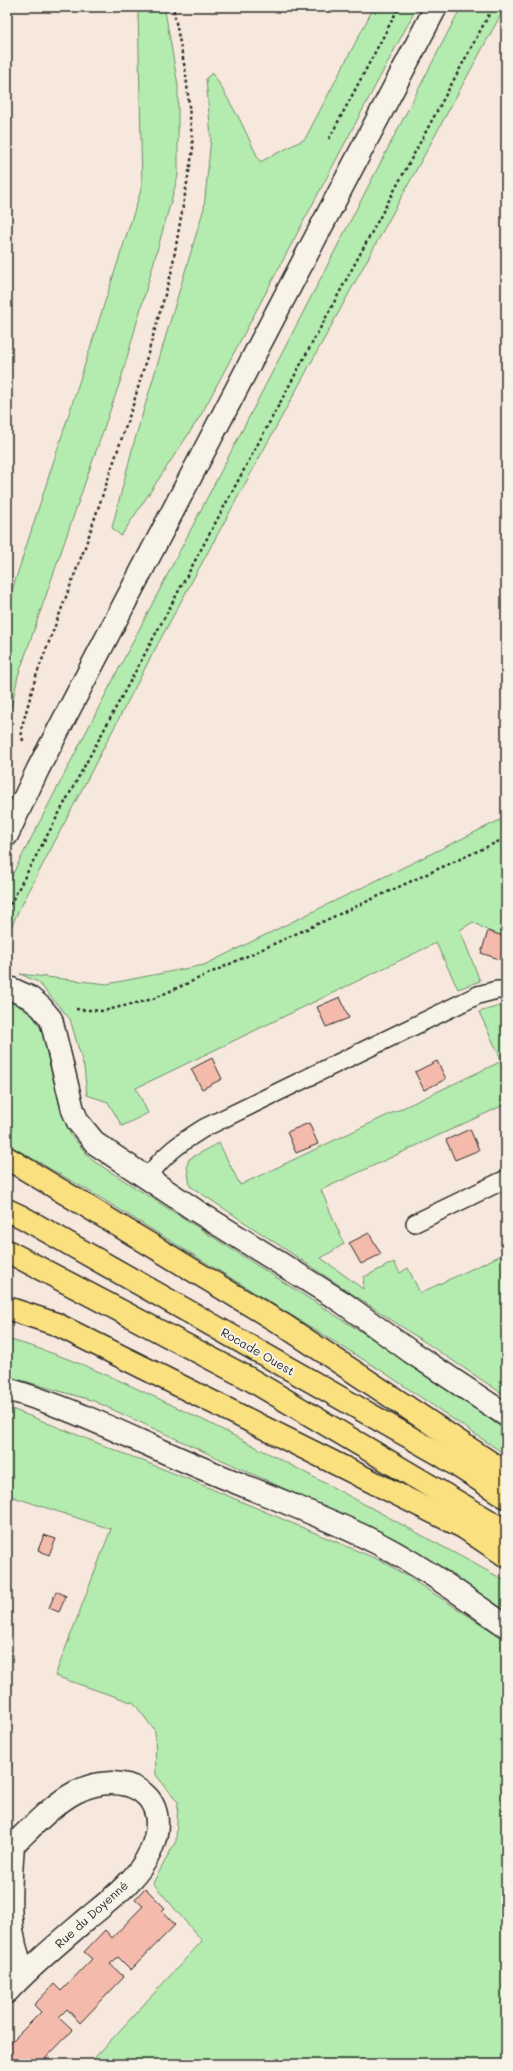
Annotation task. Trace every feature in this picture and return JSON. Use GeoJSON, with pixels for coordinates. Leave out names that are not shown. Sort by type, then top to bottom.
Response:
{"type":"FeatureCollection","features":[{"type":"Feature","properties":{"kind":"main road"},"geometry":{"type":"LineString","coordinates":[[7,1158],[285,1326],[506,1473]]}},
{"type":"Feature","properties":{"kind":"main road","name":"Rocade Ouest"},"geometry":{"type":"LineString","coordinates":[[15,1214],[441,1455],[506,1497]]}},
{"type":"Feature","properties":{"kind":"main road"},"geometry":{"type":"LineString","coordinates":[[7,1251],[248,1378],[506,1531]]}},
{"type":"Feature","properties":{"kind":"main road"},"geometry":{"type":"LineString","coordinates":[[7,1308],[56,1324],[463,1527],[506,1556]]}},
{"type":"Feature","properties":{"kind":"street"},"geometry":{"type":"LineString","coordinates":[[7,835],[38,769],[436,7]]}},
{"type":"Feature","properties":{"kind":"street"},"geometry":{"type":"LineString","coordinates":[[7,987],[29,997],[41,1006],[51,1019],[55,1030],[67,1090],[78,1122],[96,1144],[195,1210],[342,1302],[411,1352],[506,1415]]}},
{"type":"Feature","properties":{"kind":"street"},"geometry":{"type":"LineString","coordinates":[[7,1389],[40,1398],[84,1416],[204,1470],[364,1536],[439,1580],[506,1626]]}},
{"type":"Feature","properties":{"kind":"street","name":"Rue du Doyenné"},"geometry":{"type":"LineString","coordinates":[[7,1992],[24,1973],[113,1897],[136,1873],[150,1852],[156,1832],[156,1813],[151,1799],[141,1790],[127,1784],[112,1782],[94,1785],[75,1792],[10,1844],[13,1941],[17,1958],[24,1973]]}},
{"type":"Feature","properties":{"kind":"lane"},"geometry":{"type":"LineString","coordinates":[[147,1178],[160,1160],[173,1148],[204,1128],[478,995],[497,990],[506,990]]}},
{"type":"Feature","properties":{"kind":"lane"},"geometry":{"type":"LineString","coordinates":[[415,1223],[506,1179]]}},
{"type":"Feature","properties":{"kind":"path"},"geometry":{"type":"LineString","coordinates":[[38,769],[26,752],[23,742],[22,730],[26,710],[36,676],[85,547],[133,405],[171,274],[189,178],[193,149],[191,122],[186,74],[173,7]]}},
{"type":"Feature","properties":{"kind":"path"},"geometry":{"type":"LineString","coordinates":[[329,139],[399,7]]}},
{"type":"Feature","properties":{"kind":"path"},"geometry":{"type":"LineString","coordinates":[[7,910],[493,7]]}},
{"type":"Feature","properties":{"kind":"path"},"geometry":{"type":"LineString","coordinates":[[7,132],[12,124]]}},
{"type":"Feature","properties":{"kind":"path"},"geometry":{"type":"LineString","coordinates":[[41,1006],[103,1011],[153,999],[506,838]]}},
{"type":"Feature","properties":{"kind":"green space"},"geometry":{"type":"Polygon","coordinates":[[[138,7],[164,7],[165,11],[178,85],[178,176],[121,379],[18,676],[7,727],[7,606],[142,187],[138,7]]]}},
{"type":"Feature","properties":{"kind":"green space"},"geometry":{"type":"Polygon","coordinates":[[[374,7],[417,7],[201,415],[121,536],[112,528],[133,446],[204,208],[211,138],[206,78],[213,73],[240,120],[260,162],[305,139],[374,7]]]}},
{"type":"Feature","properties":{"kind":"green space"},"geometry":{"type":"Polygon","coordinates":[[[461,7],[505,7],[154,651],[16,916],[7,938],[7,885],[461,7]]]}},
{"type":"Feature","properties":{"kind":"green space"},"geometry":{"type":"Polygon","coordinates":[[[506,817],[506,937],[488,931],[473,922],[460,930],[480,981],[458,989],[436,943],[136,1088],[148,1113],[122,1126],[108,1102],[87,1095],[84,1067],[70,1019],[38,982],[20,974],[107,984],[204,965],[506,817]]]}},
{"type":"Feature","properties":{"kind":"green space"},"geometry":{"type":"Polygon","coordinates":[[[7,1001],[14,1003],[33,1016],[43,1032],[53,1079],[70,1134],[92,1160],[429,1375],[506,1431],[506,1455],[382,1371],[91,1192],[7,1144],[7,1001]]]}},
{"type":"Feature","properties":{"kind":"green space"},"geometry":{"type":"Polygon","coordinates":[[[506,1004],[506,1104],[321,1190],[344,1244],[321,1258],[363,1289],[364,1277],[394,1262],[400,1273],[408,1268],[420,1293],[506,1253],[506,1396],[190,1186],[187,1166],[189,1159],[219,1143],[240,1185],[502,1061],[479,1012],[506,1004]]]}},
{"type":"Feature","properties":{"kind":"green space"},"geometry":{"type":"Polygon","coordinates":[[[7,1339],[58,1355],[83,1365],[132,1386],[205,1421],[319,1480],[506,1581],[506,1611],[396,1540],[94,1401],[7,1376],[7,1339]]]}},
{"type":"Feature","properties":{"kind":"green space"},"geometry":{"type":"Polygon","coordinates":[[[7,1407],[188,1479],[386,1563],[506,1640],[506,2064],[89,2064],[202,1941],[153,1883],[176,1841],[178,1802],[156,1775],[155,1731],[134,1703],[55,1676],[111,1529],[7,1495],[7,1407]]]}},
{"type":"Feature","properties":{"kind":"building"},"geometry":{"type":"Polygon","coordinates":[[[488,931],[506,937],[506,949],[502,960],[481,953],[488,931]]]}},
{"type":"Feature","properties":{"kind":"building"},"geometry":{"type":"Polygon","coordinates":[[[340,997],[349,1018],[326,1027],[317,1007],[340,997]]]}},
{"type":"Feature","properties":{"kind":"building"},"geometry":{"type":"Polygon","coordinates":[[[212,1058],[222,1079],[202,1089],[191,1069],[212,1058]]]}},
{"type":"Feature","properties":{"kind":"building"},"geometry":{"type":"Polygon","coordinates":[[[437,1061],[446,1079],[424,1090],[415,1072],[437,1061]]]}},
{"type":"Feature","properties":{"kind":"building"},"geometry":{"type":"Polygon","coordinates":[[[309,1123],[318,1144],[296,1153],[287,1132],[309,1123]]]}},
{"type":"Feature","properties":{"kind":"building"},"geometry":{"type":"Polygon","coordinates":[[[470,1129],[479,1150],[455,1160],[446,1140],[470,1129]]]}},
{"type":"Feature","properties":{"kind":"building"},"geometry":{"type":"Polygon","coordinates":[[[369,1233],[381,1254],[361,1264],[349,1243],[369,1233]]]}},
{"type":"Feature","properties":{"kind":"building"},"geometry":{"type":"Polygon","coordinates":[[[44,1535],[56,1539],[49,1555],[38,1550],[44,1535]]]}},
{"type":"Feature","properties":{"kind":"building"},"geometry":{"type":"Polygon","coordinates":[[[56,1591],[66,1596],[59,1612],[49,1608],[56,1591]]]}},
{"type":"Feature","properties":{"kind":"building"},"geometry":{"type":"Polygon","coordinates":[[[7,1763],[12,1764],[7,1785],[7,1763]]]}},
{"type":"Feature","properties":{"kind":"building"},"geometry":{"type":"Polygon","coordinates":[[[145,1888],[165,1908],[162,1911],[175,1925],[131,1970],[118,1957],[110,1964],[124,1977],[80,2023],[67,2009],[59,2017],[73,2030],[40,2064],[17,2064],[15,2062],[13,2064],[7,2064],[7,2040],[10,2043],[41,2012],[34,2005],[54,1984],[61,1991],[92,1959],[84,1952],[105,1930],[112,1938],[143,1906],[135,1899],[145,1888]]]}}]}
